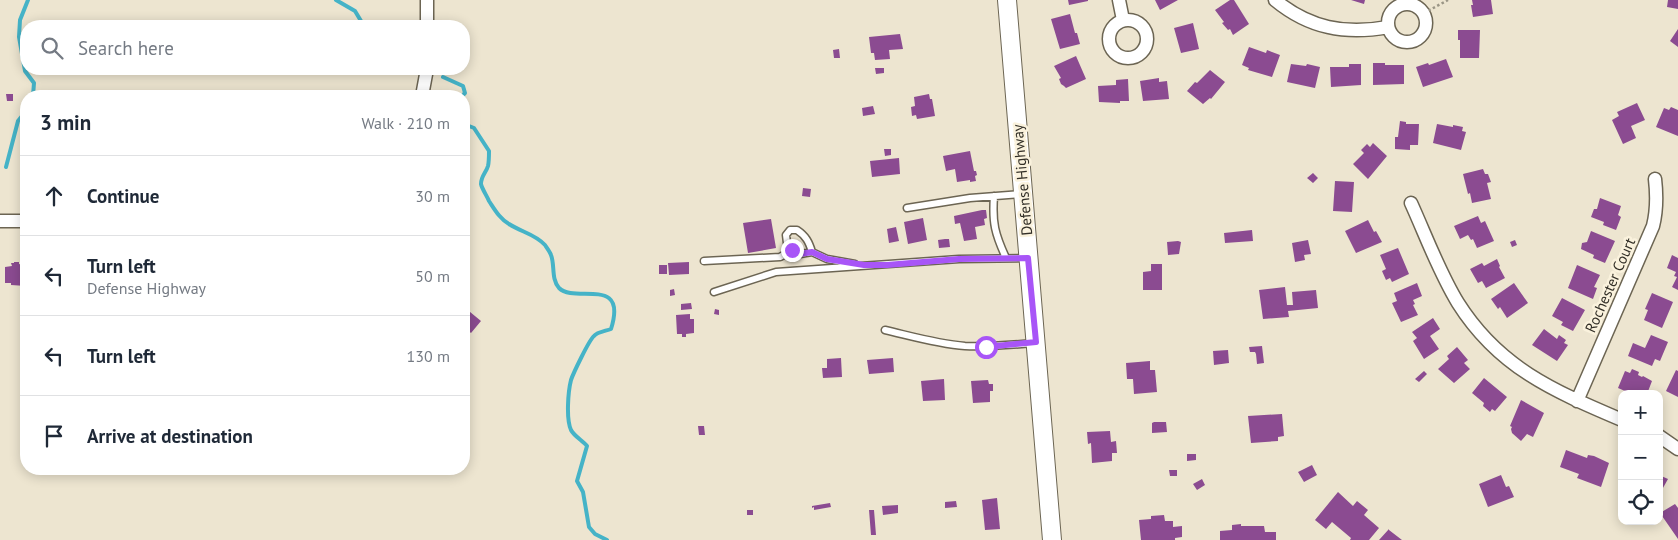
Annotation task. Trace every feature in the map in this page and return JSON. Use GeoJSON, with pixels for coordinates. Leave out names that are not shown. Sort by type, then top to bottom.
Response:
{"type":"FeatureCollection","features":[{"type":"Feature","properties":{"kind":"main road","name":"Defense Highway"},"geometry":{"type":"LineString","coordinates":[[1007,0],[1052,540]]}},
{"type":"Feature","properties":{"kind":"street"},"geometry":{"type":"LineString","coordinates":[[427,0],[427,20]]}},
{"type":"Feature","properties":{"kind":"street"},"geometry":{"type":"LineString","coordinates":[[1119,0],[1124,20]]}},
{"type":"Feature","properties":{"kind":"street"},"geometry":{"type":"LineString","coordinates":[[1275,0],[1287,10],[1307,21],[1330,28],[1351,31],[1388,27]]}},
{"type":"Feature","properties":{"kind":"street"},"geometry":{"type":"LineString","coordinates":[[1412,4],[1424,13],[1426,27],[1422,35],[1413,42],[1400,41],[1392,35],[1388,27],[1391,11],[1398,6],[1412,4]]}},
{"type":"Feature","properties":{"kind":"street"},"geometry":{"type":"LineString","coordinates":[[423,90],[426,75]]}},
{"type":"Feature","properties":{"kind":"street","name":"Rochester Court"},"geometry":{"type":"LineString","coordinates":[[1577,401],[1654,226],[1657,194],[1655,180]]}},
{"type":"Feature","properties":{"kind":"street"},"geometry":{"type":"LineString","coordinates":[[1411,203],[1458,302],[1473,323],[1507,360],[1537,381],[1618,418]]}},
{"type":"Feature","properties":{"kind":"street"},"geometry":{"type":"LineString","coordinates":[[0,221],[20,221]]}},
{"type":"Feature","properties":{"kind":"street"},"geometry":{"type":"LineString","coordinates":[[1663,439],[1678,449]]}},
{"type":"Feature","properties":{"kind":"lane"},"geometry":{"type":"LineString","coordinates":[[907,208],[1023,194]]}},
{"type":"Feature","properties":{"kind":"lane"},"geometry":{"type":"LineString","coordinates":[[994,196],[993,222],[996,236],[1006,258]]}},
{"type":"Feature","properties":{"kind":"lane"},"geometry":{"type":"LineString","coordinates":[[812,252],[809,242],[804,235],[797,230],[790,230],[786,235],[786,243],[792,250],[800,254],[812,252],[827,259],[864,265]]}},
{"type":"Feature","properties":{"kind":"lane"},"geometry":{"type":"LineString","coordinates":[[704,261],[780,257],[792,250]]}},
{"type":"Feature","properties":{"kind":"lane"},"geometry":{"type":"LineString","coordinates":[[714,292],[776,272],[959,259],[1028,258]]}},
{"type":"Feature","properties":{"kind":"lane"},"geometry":{"type":"LineString","coordinates":[[885,330],[916,338],[963,346],[986,347],[1036,342]]}},
{"type":"Feature","properties":{"kind":"path"},"geometry":{"type":"LineString","coordinates":[[1424,13],[1448,0]]}},
{"type":"Feature","properties":{"kind":"building"},"geometry":{"type":"Polygon","coordinates":[[[1068,0],[1088,0],[1088,1],[1069,5],[1068,0]]]}},
{"type":"Feature","properties":{"kind":"building"},"geometry":{"type":"Polygon","coordinates":[[[1155,0],[1178,0],[1160,10],[1155,0]]]}},
{"type":"Feature","properties":{"kind":"building"},"geometry":{"type":"Polygon","coordinates":[[[1230,0],[1234,0],[1249,24],[1233,35],[1230,29],[1228,30],[1222,23],[1224,22],[1215,10],[1230,0]]]}},
{"type":"Feature","properties":{"kind":"building"},"geometry":{"type":"Polygon","coordinates":[[[1351,0],[1365,0],[1364,4],[1351,0]]]}},
{"type":"Feature","properties":{"kind":"building"},"geometry":{"type":"Polygon","coordinates":[[[1472,0],[1491,0],[1493,14],[1473,17],[1472,0]]]}},
{"type":"Feature","properties":{"kind":"building"},"geometry":{"type":"Polygon","coordinates":[[[1668,0],[1678,0],[1678,9],[1667,7],[1668,0]]]}},
{"type":"Feature","properties":{"kind":"building"},"geometry":{"type":"Polygon","coordinates":[[[1070,14],[1080,44],[1060,49],[1051,19],[1070,14]]]}},
{"type":"Feature","properties":{"kind":"building"},"geometry":{"type":"Polygon","coordinates":[[[1193,23],[1199,49],[1181,53],[1174,28],[1193,23]]]}},
{"type":"Feature","properties":{"kind":"building"},"geometry":{"type":"Polygon","coordinates":[[[1678,29],[1678,47],[1670,41],[1678,29]]]}},
{"type":"Feature","properties":{"kind":"building"},"geometry":{"type":"Polygon","coordinates":[[[1458,30],[1480,30],[1479,58],[1460,58],[1458,30]]]}},
{"type":"Feature","properties":{"kind":"building"},"geometry":{"type":"Polygon","coordinates":[[[900,34],[903,49],[889,50],[890,59],[875,60],[874,53],[871,53],[869,37],[900,34]]]}},
{"type":"Feature","properties":{"kind":"building"},"geometry":{"type":"Polygon","coordinates":[[[1249,47],[1266,53],[1267,50],[1280,55],[1272,77],[1248,70],[1249,68],[1242,65],[1249,47]]]}},
{"type":"Feature","properties":{"kind":"building"},"geometry":{"type":"Polygon","coordinates":[[[839,49],[840,58],[834,58],[833,50],[839,49]]]}},
{"type":"Feature","properties":{"kind":"building"},"geometry":{"type":"Polygon","coordinates":[[[1076,56],[1086,79],[1066,88],[1061,84],[1059,79],[1061,78],[1054,66],[1076,56]]]}},
{"type":"Feature","properties":{"kind":"building"},"geometry":{"type":"Polygon","coordinates":[[[1446,59],[1453,77],[1423,87],[1416,67],[1446,59]]]}},
{"type":"Feature","properties":{"kind":"building"},"geometry":{"type":"Polygon","coordinates":[[[1373,63],[1404,65],[1404,84],[1373,85],[1373,63]]]}},
{"type":"Feature","properties":{"kind":"building"},"geometry":{"type":"Polygon","coordinates":[[[1291,64],[1306,66],[1307,64],[1320,67],[1315,88],[1287,82],[1291,64]]]}},
{"type":"Feature","properties":{"kind":"building"},"geometry":{"type":"Polygon","coordinates":[[[1349,64],[1361,64],[1361,85],[1331,87],[1330,67],[1349,67],[1349,64]]]}},
{"type":"Feature","properties":{"kind":"building"},"geometry":{"type":"Polygon","coordinates":[[[875,68],[884,68],[884,73],[876,74],[875,68]]]}},
{"type":"Feature","properties":{"kind":"building"},"geometry":{"type":"Polygon","coordinates":[[[1210,70],[1225,82],[1211,99],[1203,104],[1187,91],[1210,70]]]}},
{"type":"Feature","properties":{"kind":"building"},"geometry":{"type":"Polygon","coordinates":[[[1159,78],[1159,82],[1167,81],[1169,99],[1143,101],[1140,81],[1159,78]]]}},
{"type":"Feature","properties":{"kind":"building"},"geometry":{"type":"Polygon","coordinates":[[[1128,79],[1129,101],[1120,101],[1120,103],[1099,102],[1098,86],[1116,85],[1116,80],[1128,79]]]}},
{"type":"Feature","properties":{"kind":"building"},"geometry":{"type":"Polygon","coordinates":[[[6,94],[13,94],[13,101],[7,101],[6,94]]]}},
{"type":"Feature","properties":{"kind":"building"},"geometry":{"type":"Polygon","coordinates":[[[929,94],[930,99],[932,99],[935,116],[917,119],[916,115],[912,116],[911,107],[915,106],[914,97],[929,94]]]}},
{"type":"Feature","properties":{"kind":"building"},"geometry":{"type":"Polygon","coordinates":[[[1637,103],[1645,120],[1631,126],[1636,138],[1623,144],[1612,120],[1619,116],[1617,112],[1637,103]]]}},
{"type":"Feature","properties":{"kind":"building"},"geometry":{"type":"Polygon","coordinates":[[[873,106],[875,114],[863,116],[862,108],[873,106]]]}},
{"type":"Feature","properties":{"kind":"building"},"geometry":{"type":"Polygon","coordinates":[[[1671,107],[1678,110],[1678,136],[1656,127],[1664,108],[1669,110],[1671,107]]]}},
{"type":"Feature","properties":{"kind":"building"},"geometry":{"type":"Polygon","coordinates":[[[1400,121],[1406,122],[1406,124],[1419,124],[1418,145],[1410,145],[1410,150],[1395,149],[1395,137],[1398,137],[1400,121]]]}},
{"type":"Feature","properties":{"kind":"building"},"geometry":{"type":"Polygon","coordinates":[[[1437,124],[1463,127],[1462,131],[1466,132],[1461,150],[1433,143],[1437,124]]]}},
{"type":"Feature","properties":{"kind":"building"},"geometry":{"type":"Polygon","coordinates":[[[1373,143],[1387,156],[1368,179],[1353,164],[1364,153],[1361,150],[1367,144],[1370,147],[1373,143]]]}},
{"type":"Feature","properties":{"kind":"building"},"geometry":{"type":"Polygon","coordinates":[[[884,149],[891,149],[891,155],[885,156],[884,149]]]}},
{"type":"Feature","properties":{"kind":"building"},"geometry":{"type":"Polygon","coordinates":[[[970,151],[974,171],[976,171],[977,175],[975,176],[976,181],[957,182],[955,169],[946,171],[943,156],[970,151]]]}},
{"type":"Feature","properties":{"kind":"building"},"geometry":{"type":"Polygon","coordinates":[[[899,158],[900,174],[872,177],[870,161],[899,158]]]}},
{"type":"Feature","properties":{"kind":"building"},"geometry":{"type":"Polygon","coordinates":[[[1483,169],[1485,174],[1488,174],[1491,182],[1487,183],[1491,199],[1472,203],[1463,174],[1483,169]]]}},
{"type":"Feature","properties":{"kind":"building"},"geometry":{"type":"Polygon","coordinates":[[[1313,173],[1318,178],[1313,183],[1307,178],[1313,173]]]}},
{"type":"Feature","properties":{"kind":"building"},"geometry":{"type":"Polygon","coordinates":[[[1335,181],[1354,182],[1352,212],[1333,211],[1335,181]]]}},
{"type":"Feature","properties":{"kind":"building"},"geometry":{"type":"Polygon","coordinates":[[[803,188],[811,189],[810,197],[802,196],[803,188]]]}},
{"type":"Feature","properties":{"kind":"building"},"geometry":{"type":"Polygon","coordinates":[[[1600,198],[1621,206],[1618,215],[1621,217],[1616,230],[1603,225],[1604,222],[1591,217],[1594,209],[1597,209],[1600,198]]]}},
{"type":"Feature","properties":{"kind":"building"},"geometry":{"type":"Polygon","coordinates":[[[986,210],[987,218],[984,219],[985,225],[975,227],[977,239],[964,241],[960,223],[955,224],[954,216],[986,210]]]}},
{"type":"Feature","properties":{"kind":"building"},"geometry":{"type":"Polygon","coordinates":[[[1478,216],[1481,223],[1485,221],[1494,241],[1477,248],[1473,239],[1471,240],[1468,235],[1460,239],[1454,226],[1478,216]]]}},
{"type":"Feature","properties":{"kind":"building"},"geometry":{"type":"Polygon","coordinates":[[[923,218],[927,240],[908,244],[904,222],[923,218]]]}},
{"type":"Feature","properties":{"kind":"building"},"geometry":{"type":"Polygon","coordinates":[[[771,219],[776,248],[748,253],[743,223],[771,219]]]}},
{"type":"Feature","properties":{"kind":"building"},"geometry":{"type":"Polygon","coordinates":[[[1368,220],[1382,242],[1356,253],[1345,231],[1368,220]]]}},
{"type":"Feature","properties":{"kind":"building"},"geometry":{"type":"Polygon","coordinates":[[[896,227],[899,241],[889,243],[887,229],[896,227]]]}},
{"type":"Feature","properties":{"kind":"building"},"geometry":{"type":"Polygon","coordinates":[[[1252,230],[1253,241],[1225,243],[1224,233],[1252,230]]]}},
{"type":"Feature","properties":{"kind":"building"},"geometry":{"type":"Polygon","coordinates":[[[1591,231],[1615,241],[1605,263],[1593,258],[1594,255],[1581,249],[1582,243],[1587,242],[1591,231]]]}},
{"type":"Feature","properties":{"kind":"building"},"geometry":{"type":"Polygon","coordinates":[[[949,239],[950,247],[939,248],[938,240],[949,239]]]}},
{"type":"Feature","properties":{"kind":"building"},"geometry":{"type":"Polygon","coordinates":[[[1308,240],[1311,254],[1304,255],[1305,260],[1295,262],[1292,243],[1308,240]]]}},
{"type":"Feature","properties":{"kind":"building"},"geometry":{"type":"Polygon","coordinates":[[[1515,240],[1517,245],[1512,247],[1510,242],[1515,240]]]}},
{"type":"Feature","properties":{"kind":"building"},"geometry":{"type":"Polygon","coordinates":[[[1167,242],[1181,242],[1179,254],[1168,255],[1167,242]]]}},
{"type":"Feature","properties":{"kind":"building"},"geometry":{"type":"Polygon","coordinates":[[[1398,248],[1409,274],[1392,282],[1390,278],[1386,280],[1382,271],[1386,269],[1380,255],[1398,248]]]}},
{"type":"Feature","properties":{"kind":"building"},"geometry":{"type":"Polygon","coordinates":[[[1672,255],[1678,258],[1678,290],[1672,287],[1677,277],[1674,276],[1676,272],[1667,268],[1672,255]]]}},
{"type":"Feature","properties":{"kind":"building"},"geometry":{"type":"Polygon","coordinates":[[[1497,259],[1505,278],[1486,288],[1482,281],[1478,283],[1470,269],[1482,263],[1484,266],[1497,259]]]}},
{"type":"Feature","properties":{"kind":"building"},"geometry":{"type":"Polygon","coordinates":[[[19,262],[20,264],[20,286],[5,283],[5,267],[12,266],[11,263],[19,262]]]}},
{"type":"Feature","properties":{"kind":"building"},"geometry":{"type":"Polygon","coordinates":[[[689,262],[689,274],[669,275],[668,263],[689,262]]]}},
{"type":"Feature","properties":{"kind":"building"},"geometry":{"type":"Polygon","coordinates":[[[1151,264],[1162,264],[1162,290],[1143,290],[1143,272],[1151,271],[1151,264]]]}},
{"type":"Feature","properties":{"kind":"building"},"geometry":{"type":"Polygon","coordinates":[[[659,265],[667,265],[667,274],[659,274],[659,265]]]}},
{"type":"Feature","properties":{"kind":"building"},"geometry":{"type":"Polygon","coordinates":[[[1577,265],[1600,275],[1594,287],[1597,288],[1593,299],[1568,288],[1577,265]]]}},
{"type":"Feature","properties":{"kind":"building"},"geometry":{"type":"Polygon","coordinates":[[[1417,283],[1422,296],[1413,300],[1415,304],[1413,305],[1418,315],[1401,322],[1392,303],[1397,301],[1394,293],[1417,283]]]}},
{"type":"Feature","properties":{"kind":"building"},"geometry":{"type":"Polygon","coordinates":[[[1514,283],[1528,303],[1507,318],[1500,307],[1498,309],[1491,299],[1514,283]]]}},
{"type":"Feature","properties":{"kind":"building"},"geometry":{"type":"Polygon","coordinates":[[[1285,287],[1287,305],[1293,305],[1292,292],[1316,290],[1318,308],[1288,311],[1289,317],[1263,319],[1259,290],[1285,287]]]}},
{"type":"Feature","properties":{"kind":"building"},"geometry":{"type":"Polygon","coordinates":[[[674,289],[675,295],[670,296],[670,290],[674,289]]]}},
{"type":"Feature","properties":{"kind":"building"},"geometry":{"type":"Polygon","coordinates":[[[1652,293],[1673,302],[1662,328],[1644,320],[1648,310],[1645,309],[1652,293]]]}},
{"type":"Feature","properties":{"kind":"building"},"geometry":{"type":"Polygon","coordinates":[[[1562,298],[1585,310],[1573,331],[1561,325],[1563,322],[1552,316],[1562,298]]]}},
{"type":"Feature","properties":{"kind":"building"},"geometry":{"type":"Polygon","coordinates":[[[691,303],[692,309],[681,310],[681,304],[691,303]]]}},
{"type":"Feature","properties":{"kind":"building"},"geometry":{"type":"Polygon","coordinates":[[[715,309],[719,310],[719,315],[714,314],[715,309]]]}},
{"type":"Feature","properties":{"kind":"building"},"geometry":{"type":"Polygon","coordinates":[[[470,312],[481,321],[470,332],[470,312]]]}},
{"type":"Feature","properties":{"kind":"building"},"geometry":{"type":"Polygon","coordinates":[[[690,314],[690,319],[694,319],[694,333],[686,334],[686,337],[682,337],[682,334],[677,334],[676,315],[690,314]]]}},
{"type":"Feature","properties":{"kind":"building"},"geometry":{"type":"Polygon","coordinates":[[[1433,318],[1440,329],[1430,336],[1439,349],[1424,359],[1413,341],[1417,338],[1412,332],[1433,318]]]}},
{"type":"Feature","properties":{"kind":"building"},"geometry":{"type":"Polygon","coordinates":[[[1544,329],[1557,339],[1559,335],[1566,340],[1564,343],[1568,345],[1557,361],[1532,345],[1544,329]]]}},
{"type":"Feature","properties":{"kind":"building"},"geometry":{"type":"Polygon","coordinates":[[[1651,335],[1668,342],[1660,361],[1655,359],[1652,366],[1628,356],[1633,343],[1645,348],[1651,335]]]}},
{"type":"Feature","properties":{"kind":"building"},"geometry":{"type":"Polygon","coordinates":[[[1262,346],[1264,363],[1257,364],[1256,354],[1255,352],[1250,352],[1249,347],[1262,346]]]}},
{"type":"Feature","properties":{"kind":"building"},"geometry":{"type":"Polygon","coordinates":[[[1457,347],[1468,360],[1464,363],[1470,369],[1454,383],[1438,369],[1449,359],[1447,356],[1457,347]]]}},
{"type":"Feature","properties":{"kind":"building"},"geometry":{"type":"Polygon","coordinates":[[[1228,350],[1229,363],[1214,365],[1213,351],[1228,350]]]}},
{"type":"Feature","properties":{"kind":"building"},"geometry":{"type":"Polygon","coordinates":[[[841,358],[842,377],[823,378],[822,368],[827,368],[827,359],[841,358]]]}},
{"type":"Feature","properties":{"kind":"building"},"geometry":{"type":"Polygon","coordinates":[[[893,358],[894,372],[869,374],[867,360],[893,358]]]}},
{"type":"Feature","properties":{"kind":"building"},"geometry":{"type":"Polygon","coordinates":[[[1150,361],[1150,370],[1155,370],[1157,392],[1134,394],[1133,379],[1127,379],[1126,363],[1150,361]]]}},
{"type":"Feature","properties":{"kind":"building"},"geometry":{"type":"Polygon","coordinates":[[[1632,369],[1639,372],[1638,375],[1652,381],[1649,390],[1623,390],[1618,388],[1625,371],[1630,373],[1632,369]]]}},
{"type":"Feature","properties":{"kind":"building"},"geometry":{"type":"Polygon","coordinates":[[[1676,370],[1678,371],[1678,397],[1666,391],[1676,370]]]}},
{"type":"Feature","properties":{"kind":"building"},"geometry":{"type":"Polygon","coordinates":[[[1424,371],[1427,374],[1419,382],[1415,379],[1424,371]]]}},
{"type":"Feature","properties":{"kind":"building"},"geometry":{"type":"Polygon","coordinates":[[[1484,378],[1507,397],[1495,411],[1492,409],[1490,412],[1483,406],[1484,403],[1472,393],[1484,378]]]}},
{"type":"Feature","properties":{"kind":"building"},"geometry":{"type":"Polygon","coordinates":[[[944,379],[945,400],[923,401],[921,381],[944,379]]]}},
{"type":"Feature","properties":{"kind":"building"},"geometry":{"type":"Polygon","coordinates":[[[988,380],[989,384],[993,384],[993,391],[990,391],[990,402],[973,403],[971,381],[988,380]]]}},
{"type":"Feature","properties":{"kind":"building"},"geometry":{"type":"Polygon","coordinates":[[[1521,400],[1544,413],[1533,437],[1527,434],[1521,441],[1512,433],[1512,427],[1510,426],[1521,400]]]}},
{"type":"Feature","properties":{"kind":"building"},"geometry":{"type":"Polygon","coordinates":[[[1282,414],[1284,436],[1278,437],[1278,441],[1251,443],[1248,416],[1282,414]]]}},
{"type":"Feature","properties":{"kind":"building"},"geometry":{"type":"Polygon","coordinates":[[[1166,422],[1167,432],[1152,433],[1152,423],[1166,422]]]}},
{"type":"Feature","properties":{"kind":"building"},"geometry":{"type":"Polygon","coordinates":[[[698,426],[704,426],[705,435],[699,435],[698,426]]]}},
{"type":"Feature","properties":{"kind":"building"},"geometry":{"type":"Polygon","coordinates":[[[1110,431],[1111,442],[1116,441],[1117,453],[1112,453],[1112,461],[1092,463],[1091,443],[1088,444],[1087,432],[1110,431]]]}},
{"type":"Feature","properties":{"kind":"building"},"geometry":{"type":"Polygon","coordinates":[[[1566,450],[1587,458],[1588,455],[1594,456],[1609,463],[1601,487],[1577,478],[1579,474],[1560,467],[1566,450]]]}},
{"type":"Feature","properties":{"kind":"building"},"geometry":{"type":"Polygon","coordinates":[[[1187,454],[1196,454],[1196,460],[1187,461],[1187,454]]]}},
{"type":"Feature","properties":{"kind":"building"},"geometry":{"type":"Polygon","coordinates":[[[1312,465],[1317,475],[1304,482],[1298,472],[1312,465]]]}},
{"type":"Feature","properties":{"kind":"building"},"geometry":{"type":"Polygon","coordinates":[[[1169,470],[1177,470],[1177,476],[1170,476],[1169,470]]]}},
{"type":"Feature","properties":{"kind":"building"},"geometry":{"type":"Polygon","coordinates":[[[1501,475],[1506,487],[1509,486],[1514,497],[1488,507],[1479,484],[1501,475]]]}},
{"type":"Feature","properties":{"kind":"building"},"geometry":{"type":"Polygon","coordinates":[[[1663,477],[1668,479],[1663,488],[1663,477]]]}},
{"type":"Feature","properties":{"kind":"building"},"geometry":{"type":"Polygon","coordinates":[[[1202,479],[1205,485],[1197,490],[1193,484],[1202,479]]]}},
{"type":"Feature","properties":{"kind":"building"},"geometry":{"type":"Polygon","coordinates":[[[1338,492],[1353,506],[1357,501],[1368,510],[1364,515],[1379,528],[1369,540],[1350,540],[1351,538],[1332,522],[1326,529],[1315,520],[1338,492]]]}},
{"type":"Feature","properties":{"kind":"building"},"geometry":{"type":"Polygon","coordinates":[[[997,498],[1000,529],[985,530],[982,500],[997,498]]]}},
{"type":"Feature","properties":{"kind":"building"},"geometry":{"type":"Polygon","coordinates":[[[956,501],[957,507],[945,508],[945,502],[956,501]]]}},
{"type":"Feature","properties":{"kind":"building"},"geometry":{"type":"Polygon","coordinates":[[[830,503],[831,507],[814,510],[814,507],[812,508],[812,506],[830,503]]]}},
{"type":"Feature","properties":{"kind":"building"},"geometry":{"type":"Polygon","coordinates":[[[1675,504],[1678,508],[1678,539],[1663,517],[1663,511],[1675,504]]]}},
{"type":"Feature","properties":{"kind":"building"},"geometry":{"type":"Polygon","coordinates":[[[898,505],[898,513],[883,515],[882,506],[898,505]]]}},
{"type":"Feature","properties":{"kind":"building"},"geometry":{"type":"Polygon","coordinates":[[[747,510],[753,510],[753,515],[747,515],[747,510]]]}},
{"type":"Feature","properties":{"kind":"building"},"geometry":{"type":"Polygon","coordinates":[[[869,510],[874,510],[876,535],[871,535],[869,510]]]}},
{"type":"Feature","properties":{"kind":"building"},"geometry":{"type":"Polygon","coordinates":[[[1164,515],[1165,521],[1173,521],[1173,527],[1182,526],[1182,537],[1175,538],[1175,540],[1141,540],[1139,520],[1151,519],[1151,516],[1164,515]]]}},
{"type":"Feature","properties":{"kind":"building"},"geometry":{"type":"Polygon","coordinates":[[[1241,524],[1241,526],[1264,526],[1265,532],[1276,532],[1276,540],[1220,540],[1220,531],[1232,530],[1232,525],[1241,524]]]}},
{"type":"Feature","properties":{"kind":"building"},"geometry":{"type":"Polygon","coordinates":[[[1389,530],[1402,540],[1379,540],[1389,530]]]}},
{"type":"Feature","properties":{"kind":"waterway"},"geometry":{"type":"LineString","coordinates":[[20,20],[28,0]]}},
{"type":"Feature","properties":{"kind":"waterway"},"geometry":{"type":"LineString","coordinates":[[336,0],[355,11],[360,20]]}},
{"type":"Feature","properties":{"kind":"waterway"},"geometry":{"type":"LineString","coordinates":[[20,20],[20,43]]}},
{"type":"Feature","properties":{"kind":"waterway"},"geometry":{"type":"LineString","coordinates":[[28,75],[34,83],[33,90]]}},
{"type":"Feature","properties":{"kind":"waterway"},"geometry":{"type":"LineString","coordinates":[[443,77],[463,86],[464,90]]}},
{"type":"Feature","properties":{"kind":"waterway"},"geometry":{"type":"LineString","coordinates":[[6,167],[20,118]]}},
{"type":"Feature","properties":{"kind":"waterway"},"geometry":{"type":"LineString","coordinates":[[470,126],[474,128],[489,151],[488,166],[481,184],[498,214],[506,222],[537,238],[545,245],[551,255],[554,276],[559,288],[576,294],[597,294],[606,297],[612,302],[614,312],[611,329],[595,335],[589,344],[571,380],[568,405],[568,419],[571,430],[587,446],[577,481],[583,492],[589,527],[595,534],[607,540]]}},
{"type":"Feature","properties":{"kind":"route"},"geometry":{"type":"LineString","coordinates":[[792,250],[800,254],[812,252],[827,259],[864,265],[959,259],[1028,258],[1036,342],[986,347]]}}]}
